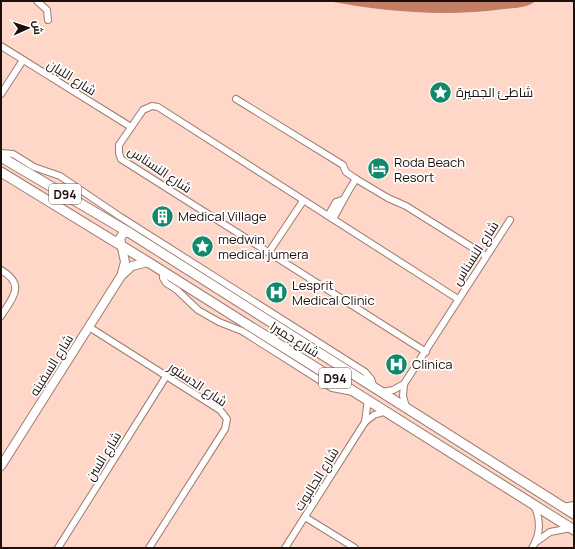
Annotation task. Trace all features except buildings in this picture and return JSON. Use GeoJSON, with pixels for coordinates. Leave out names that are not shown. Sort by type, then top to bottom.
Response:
{"type":"FeatureCollection","features":[{"type":"Feature","properties":{"kind":"main road","name":"شارع جميرا"},"geometry":{"type":"LineString","coordinates":[[1,156],[129,232],[574,514]]}},
{"type":"Feature","properties":{"kind":"main road","name":"شارع جميرا"},"geometry":{"type":"LineString","coordinates":[[1,172],[122,245],[572,529]]}},
{"type":"Feature","properties":{"kind":"main road"},"geometry":{"type":"LineString","coordinates":[[94,228],[101,224],[102,219],[100,215]]}},
{"type":"Feature","properties":{"kind":"street"},"geometry":{"type":"LineString","coordinates":[[37,1],[47,10],[48,20]]}},
{"type":"Feature","properties":{"kind":"street","name":"شارع الليان"},"geometry":{"type":"LineString","coordinates":[[1,46],[131,127]]}},
{"type":"Feature","properties":{"kind":"street"},"geometry":{"type":"LineString","coordinates":[[1,94],[23,60]]}},
{"type":"Feature","properties":{"kind":"street"},"geometry":{"type":"LineString","coordinates":[[236,99],[343,165],[346,172],[356,179],[390,200],[406,206],[486,256]]}},
{"type":"Feature","properties":{"kind":"street","name":"شارع النسناس"},"geometry":{"type":"LineString","coordinates":[[426,352],[121,159],[119,153],[120,145],[145,108],[152,106],[158,107],[302,201],[330,217],[458,299]]}},
{"type":"Feature","properties":{"kind":"street"},"geometry":{"type":"LineString","coordinates":[[1,153],[13,154],[34,167],[60,176],[113,212],[365,372],[377,390],[393,390],[404,384]]}},
{"type":"Feature","properties":{"kind":"street"},"geometry":{"type":"LineString","coordinates":[[330,217],[338,201],[342,200],[356,179]]}},
{"type":"Feature","properties":{"kind":"street"},"geometry":{"type":"LineString","coordinates":[[269,252],[302,201]]}},
{"type":"Feature","properties":{"kind":"street","name":"شارع النسناس"},"geometry":{"type":"LineString","coordinates":[[404,384],[510,220]]}},
{"type":"Feature","properties":{"kind":"street"},"geometry":{"type":"LineString","coordinates":[[122,245],[122,236],[129,232]]}},
{"type":"Feature","properties":{"kind":"street","name":"شارع السفينه"},"geometry":{"type":"LineString","coordinates":[[121,276],[125,262],[122,245]]}},
{"type":"Feature","properties":{"kind":"street","name":"شارع السفينه"},"geometry":{"type":"LineString","coordinates":[[1,466],[121,276],[132,266],[148,262]]}},
{"type":"Feature","properties":{"kind":"street"},"geometry":{"type":"LineString","coordinates":[[1,270],[12,278],[16,290],[1,316]]}},
{"type":"Feature","properties":{"kind":"street"},"geometry":{"type":"LineString","coordinates":[[163,271],[163,278],[166,283],[177,290],[198,310],[219,322],[242,330],[332,388],[356,392]]}},
{"type":"Feature","properties":{"kind":"street","name":"شارع الدستور"},"geometry":{"type":"LineString","coordinates":[[89,327],[167,375],[223,412],[227,423],[225,429],[149,548]]}},
{"type":"Feature","properties":{"kind":"street","name":"شارع السن"},"geometry":{"type":"LineString","coordinates":[[58,548],[167,375]]}},
{"type":"Feature","properties":{"kind":"street"},"geometry":{"type":"LineString","coordinates":[[404,384],[403,396],[407,408]]}},
{"type":"Feature","properties":{"kind":"street","name":"شارع الجالبوت"},"geometry":{"type":"LineString","coordinates":[[365,422],[368,399]]}},
{"type":"Feature","properties":{"kind":"street","name":"شارع الجالبوت"},"geometry":{"type":"LineString","coordinates":[[285,548],[365,422],[374,415],[387,411]]}},
{"type":"Feature","properties":{"kind":"street"},"geometry":{"type":"LineString","coordinates":[[532,548],[536,542],[540,525],[534,504]]}},
{"type":"Feature","properties":{"kind":"street"},"geometry":{"type":"LineString","coordinates":[[563,508],[574,505]]}},
{"type":"Feature","properties":{"kind":"street"},"geometry":{"type":"LineString","coordinates":[[305,516],[355,548]]}},
{"type":"Feature","properties":{"kind":"street"},"geometry":{"type":"LineString","coordinates":[[536,542],[550,532],[572,529]]}},
{"type":"Feature","properties":{"kind":"shaded area"},"geometry":{"type":"Polygon","coordinates":[[[328,1],[536,1],[529,5],[517,8],[460,13],[438,13],[371,8],[328,1]]]}},
{"type":"Feature","properties":{"kind":"place","name":"شاطئ الجميرة"},"geometry":{"type":"Point","coordinates":[440,92]}},
{"type":"Feature","properties":{"kind":"place","name":"Roda Beach Resort"},"geometry":{"type":"Point","coordinates":[378,169]}},
{"type":"Feature","properties":{"kind":"place","name":"Medical Village"},"geometry":{"type":"Point","coordinates":[163,216]}},
{"type":"Feature","properties":{"kind":"place","name":"medwin medical jumera"},"geometry":{"type":"Point","coordinates":[203,246]}},
{"type":"Feature","properties":{"kind":"place","name":"Lesprit Medical Clinic"},"geometry":{"type":"Point","coordinates":[277,292]}},
{"type":"Feature","properties":{"kind":"place","name":"Clinica"},"geometry":{"type":"Point","coordinates":[396,364]}}]}
